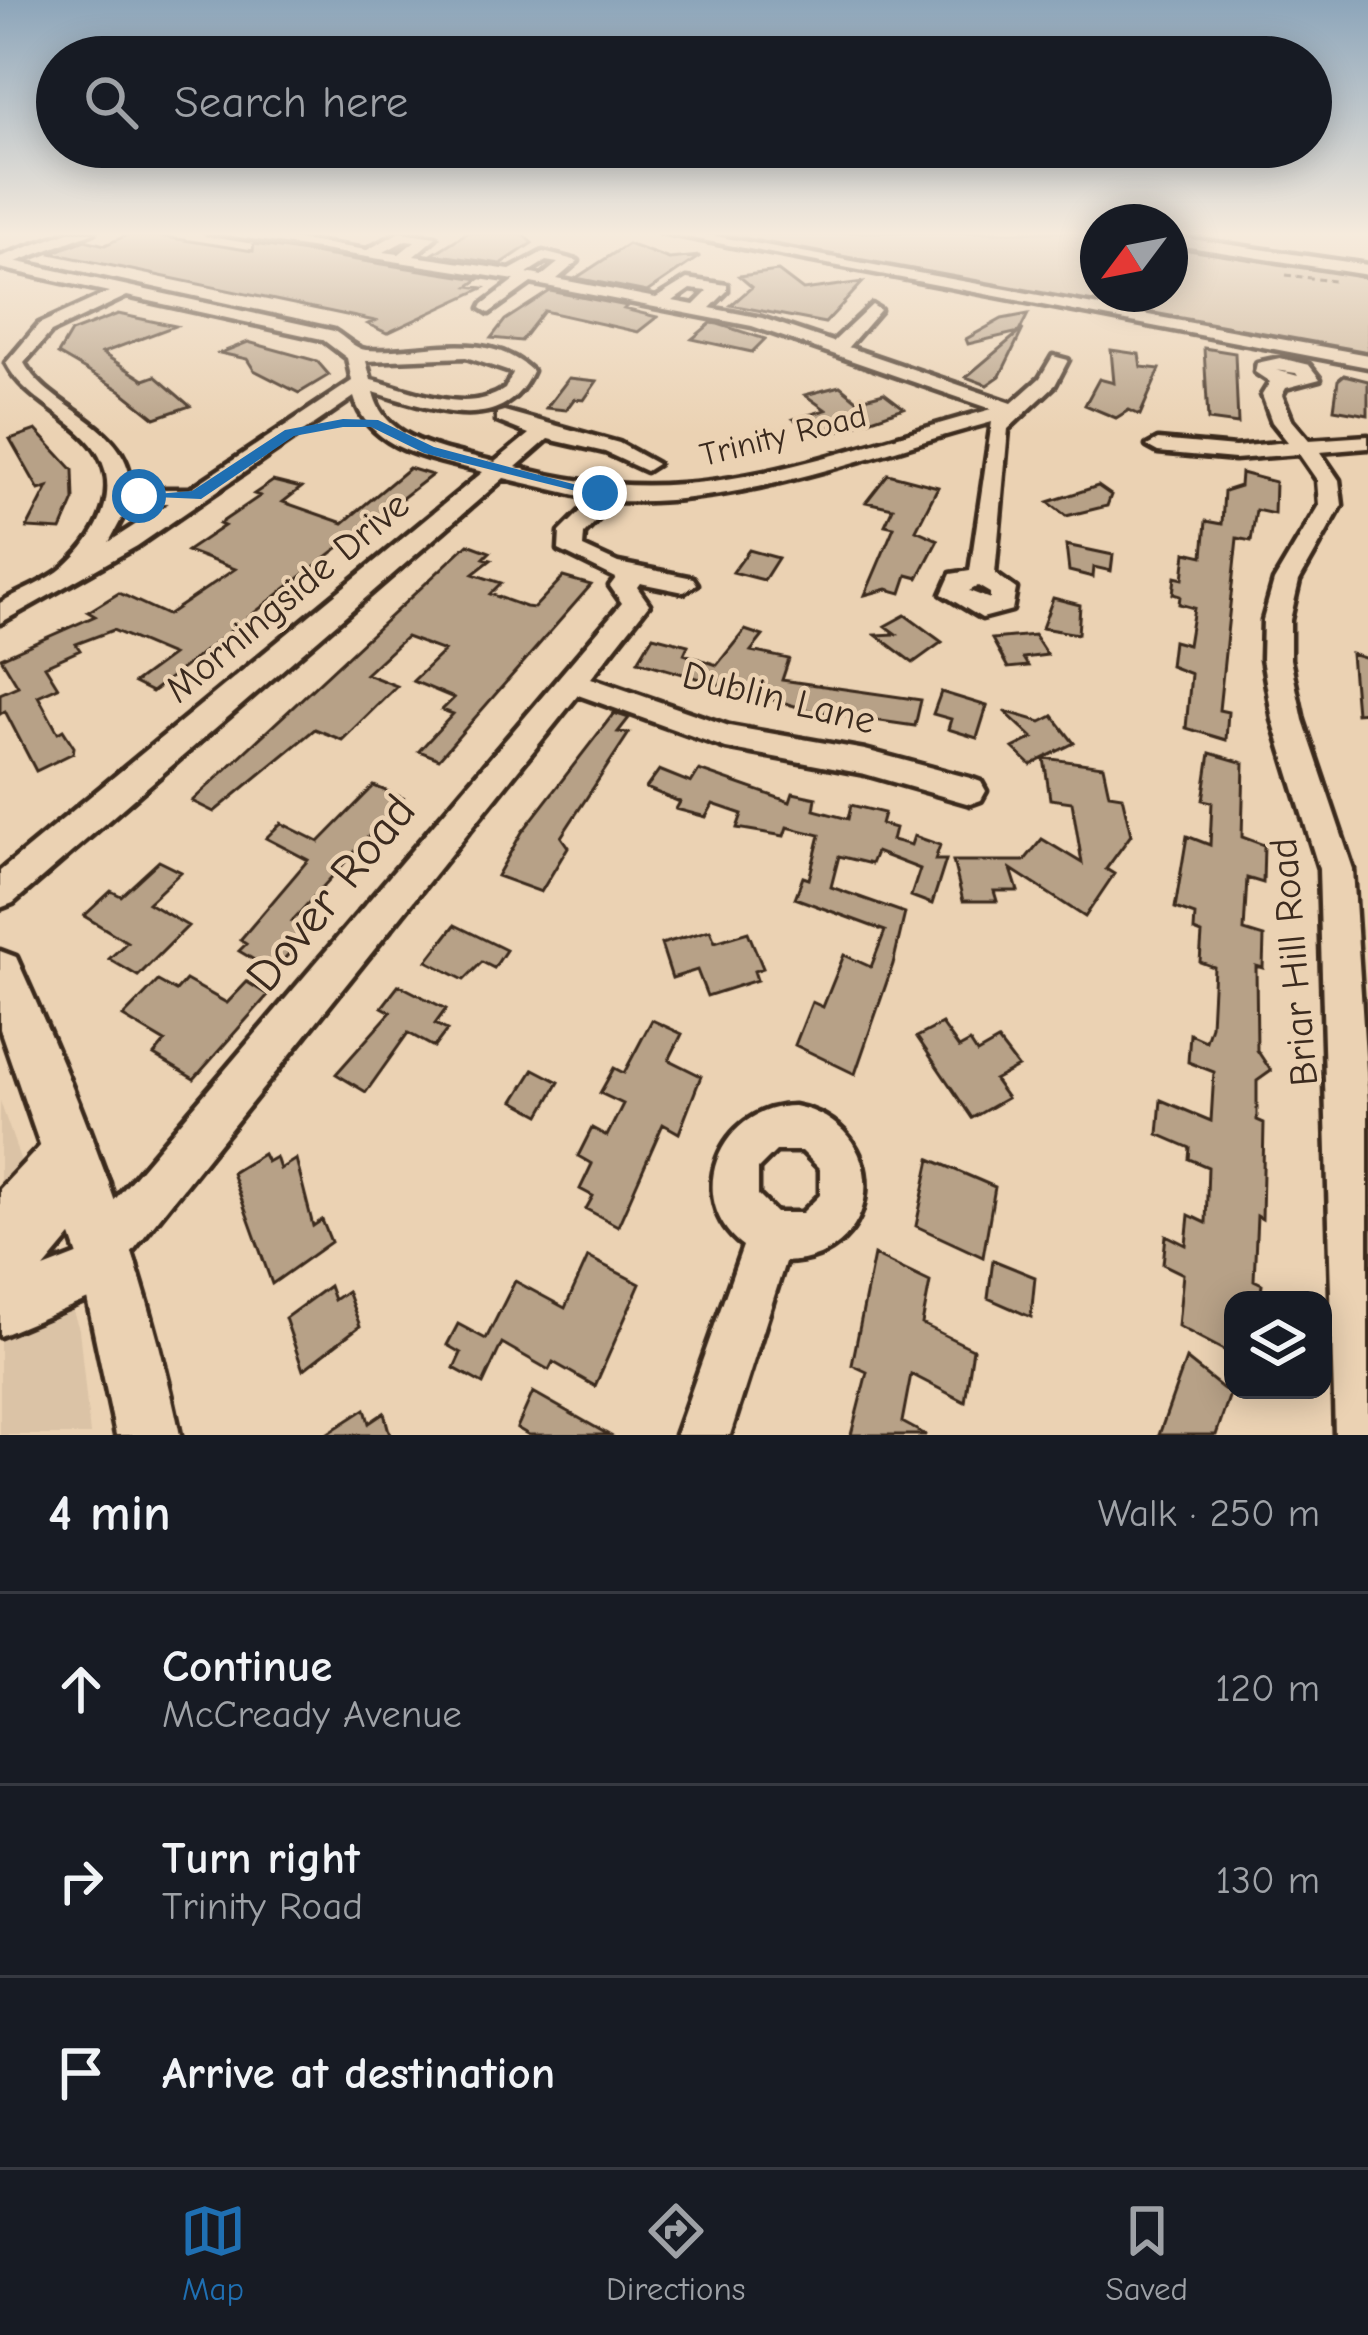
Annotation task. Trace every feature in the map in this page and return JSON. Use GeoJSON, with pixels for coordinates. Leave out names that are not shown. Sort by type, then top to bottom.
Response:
{"type":"FeatureCollection","features":[{"type":"Feature","properties":{"kind":"main road"},"geometry":{"type":"LineString","coordinates":[[0,972],[80,1163],[109,1256],[148,1435]]}},
{"type":"Feature","properties":{"kind":"street"},"geometry":{"type":"LineString","coordinates":[[64,577],[89,552],[120,496],[119,466],[101,436],[22,376],[15,363],[45,328],[108,299]]}},
{"type":"Feature","properties":{"kind":"street"},"geometry":{"type":"LineString","coordinates":[[167,299],[320,333],[345,343],[358,356],[362,403],[373,423],[290,433]]}},
{"type":"Feature","properties":{"kind":"street"},"geometry":{"type":"LineString","coordinates":[[489,308],[501,299]]}},
{"type":"Feature","properties":{"kind":"street"},"geometry":{"type":"LineString","coordinates":[[644,299],[788,330],[1013,410]]}},
{"type":"Feature","properties":{"kind":"street"},"geometry":{"type":"LineString","coordinates":[[660,302],[665,299]]}},
{"type":"Feature","properties":{"kind":"street"},"geometry":{"type":"LineString","coordinates":[[699,310],[710,299]]}},
{"type":"Feature","properties":{"kind":"street"},"geometry":{"type":"LineString","coordinates":[[1031,299],[1368,361]]}},
{"type":"Feature","properties":{"kind":"street"},"geometry":{"type":"LineString","coordinates":[[837,349],[872,310]]}},
{"type":"Feature","properties":{"kind":"street"},"geometry":{"type":"LineString","coordinates":[[358,356],[458,353],[512,362],[523,371],[520,385],[504,407]]}},
{"type":"Feature","properties":{"kind":"street"},"geometry":{"type":"LineString","coordinates":[[982,578],[991,539],[992,451],[998,427],[1048,381],[1059,360]]}},
{"type":"Feature","properties":{"kind":"street","name":"Briar Hill Road"},"geometry":{"type":"LineString","coordinates":[[1280,381],[1273,406],[1327,479],[1331,510],[1289,573],[1280,604],[1277,662],[1285,706],[1330,835],[1336,869],[1362,1435]]}},
{"type":"Feature","properties":{"kind":"street"},"geometry":{"type":"LineString","coordinates":[[361,384],[419,403],[504,407],[544,432],[612,446],[646,464]]}},
{"type":"Feature","properties":{"kind":"street"},"geometry":{"type":"LineString","coordinates":[[0,614],[195,496],[361,384]]}},
{"type":"Feature","properties":{"kind":"street","name":"Trinity Road"},"geometry":{"type":"LineString","coordinates":[[373,423],[415,446],[501,470],[607,494],[674,494],[752,483],[1013,410]]}},
{"type":"Feature","properties":{"kind":"street"},"geometry":{"type":"LineString","coordinates":[[936,429],[992,451]]}},
{"type":"Feature","properties":{"kind":"street"},"geometry":{"type":"LineString","coordinates":[[501,470],[544,432]]}},
{"type":"Feature","properties":{"kind":"street"},"geometry":{"type":"LineString","coordinates":[[1158,446],[1218,453],[1368,442]]}},
{"type":"Feature","properties":{"kind":"street","name":"Morningside Drive"},"geometry":{"type":"LineString","coordinates":[[0,892],[501,470]]}},
{"type":"Feature","properties":{"kind":"street","name":"Morningside Drive"},"geometry":{"type":"LineString","coordinates":[[0,910],[495,482],[501,470]]}},
{"type":"Feature","properties":{"kind":"street"},"geometry":{"type":"LineString","coordinates":[[607,494],[594,515],[574,529],[570,547],[636,588],[684,584]]}},
{"type":"Feature","properties":{"kind":"street"},"geometry":{"type":"LineString","coordinates":[[120,496],[195,496]]}},
{"type":"Feature","properties":{"kind":"street","name":"Dover Road"},"geometry":{"type":"LineString","coordinates":[[109,1256],[571,681],[636,588]]}},
{"type":"Feature","properties":{"kind":"street","name":"Dublin Lane"},"geometry":{"type":"LineString","coordinates":[[571,681],[740,741],[865,762],[970,791]]}},
{"type":"Feature","properties":{"kind":"street"},"geometry":{"type":"LineString","coordinates":[[0,1223],[80,1163]]}},
{"type":"Feature","properties":{"kind":"street"},"geometry":{"type":"LineString","coordinates":[[0,1284],[80,1163]]}},
{"type":"Feature","properties":{"kind":"street"},"geometry":{"type":"LineString","coordinates":[[703,1435],[770,1236]]}},
{"type":"Feature","properties":{"kind":"street"},"geometry":{"type":"LineString","coordinates":[[0,1311],[109,1256]]}},
{"type":"Feature","properties":{"kind":"shaded area"},"geometry":{"type":"Polygon","coordinates":[[[1046,299],[1080,299],[1080,305],[1046,299]]]}},
{"type":"Feature","properties":{"kind":"shaded area"},"geometry":{"type":"Polygon","coordinates":[[[1188,299],[1368,299],[1368,360],[1114,312],[1188,312],[1188,299]]]}},
{"type":"Feature","properties":{"kind":"shaded area"},"geometry":{"type":"Polygon","coordinates":[[[0,1101],[79,1329],[90,1435],[0,1435],[0,1101]]]}},
{"type":"Feature","properties":{"kind":"building"},"geometry":{"type":"Polygon","coordinates":[[[270,299],[460,299],[387,333],[368,324],[375,321],[270,299]]]}},
{"type":"Feature","properties":{"kind":"building"},"geometry":{"type":"Polygon","coordinates":[[[538,299],[591,299],[657,317],[638,332],[544,311],[521,341],[491,338],[505,320],[538,299]]]}},
{"type":"Feature","properties":{"kind":"building"},"geometry":{"type":"Polygon","coordinates":[[[738,299],[847,299],[825,323],[731,305],[738,299]]]}},
{"type":"Feature","properties":{"kind":"building"},"geometry":{"type":"Polygon","coordinates":[[[118,314],[175,326],[102,353],[144,380],[155,376],[190,406],[155,418],[120,390],[58,354],[71,332],[118,314]]]}},
{"type":"Feature","properties":{"kind":"building"},"geometry":{"type":"Polygon","coordinates":[[[1028,314],[1019,332],[968,344],[966,339],[1002,319],[1028,314]]]}},
{"type":"Feature","properties":{"kind":"building"},"geometry":{"type":"Polygon","coordinates":[[[711,323],[765,339],[752,352],[692,339],[711,323]]]}},
{"type":"Feature","properties":{"kind":"building"},"geometry":{"type":"Polygon","coordinates":[[[1023,329],[1000,376],[987,385],[966,377],[1023,329]]]}},
{"type":"Feature","properties":{"kind":"building"},"geometry":{"type":"Polygon","coordinates":[[[248,342],[317,361],[329,375],[299,393],[254,370],[247,359],[220,353],[248,342]]]}},
{"type":"Feature","properties":{"kind":"building"},"geometry":{"type":"Polygon","coordinates":[[[1204,348],[1235,353],[1238,424],[1208,420],[1204,348]]]}},
{"type":"Feature","properties":{"kind":"building"},"geometry":{"type":"Polygon","coordinates":[[[1111,350],[1139,354],[1141,367],[1160,369],[1140,415],[1129,410],[1116,418],[1085,405],[1099,379],[1114,383],[1111,350]]]}},
{"type":"Feature","properties":{"kind":"building"},"geometry":{"type":"Polygon","coordinates":[[[1344,375],[1368,381],[1368,415],[1334,409],[1338,380],[1344,375]]]}},
{"type":"Feature","properties":{"kind":"building"},"geometry":{"type":"Polygon","coordinates":[[[569,378],[597,381],[584,400],[574,399],[566,410],[546,408],[569,378]]]}},
{"type":"Feature","properties":{"kind":"building"},"geometry":{"type":"Polygon","coordinates":[[[840,386],[857,400],[884,393],[904,408],[822,436],[794,419],[826,410],[805,395],[840,386]]]}},
{"type":"Feature","properties":{"kind":"building"},"geometry":{"type":"Polygon","coordinates":[[[36,430],[73,470],[74,500],[61,530],[27,528],[48,487],[39,490],[10,439],[36,430]]]}},
{"type":"Feature","properties":{"kind":"building"},"geometry":{"type":"Polygon","coordinates":[[[409,468],[432,475],[152,692],[134,683],[172,655],[113,630],[76,644],[80,650],[45,666],[58,687],[38,696],[58,733],[63,730],[74,747],[73,753],[36,771],[5,711],[0,714],[0,694],[18,686],[1,658],[95,616],[88,612],[119,593],[167,615],[235,569],[187,551],[224,526],[219,524],[260,496],[254,494],[273,481],[301,488],[283,502],[343,523],[409,468]]]}},
{"type":"Feature","properties":{"kind":"building"},"geometry":{"type":"Polygon","coordinates":[[[1241,473],[1275,482],[1274,514],[1256,510],[1251,541],[1237,538],[1219,710],[1228,712],[1226,740],[1186,728],[1191,674],[1170,666],[1173,641],[1188,645],[1194,608],[1179,604],[1180,596],[1173,594],[1175,577],[1183,579],[1186,552],[1203,556],[1206,521],[1222,524],[1224,491],[1240,486],[1241,473]]]}},
{"type":"Feature","properties":{"kind":"building"},"geometry":{"type":"Polygon","coordinates":[[[888,474],[938,487],[916,530],[938,540],[918,578],[907,575],[901,593],[887,589],[865,595],[894,527],[885,525],[893,508],[866,502],[888,474]]]}},
{"type":"Feature","properties":{"kind":"building"},"geometry":{"type":"Polygon","coordinates":[[[1098,486],[1111,495],[1107,506],[1066,516],[1048,502],[1098,486]]]}},
{"type":"Feature","properties":{"kind":"building"},"geometry":{"type":"Polygon","coordinates":[[[468,544],[490,552],[484,558],[491,560],[473,574],[501,583],[490,594],[526,607],[534,608],[563,577],[591,585],[439,759],[419,751],[453,714],[442,710],[454,698],[413,681],[444,651],[406,637],[366,674],[397,686],[342,740],[315,729],[214,812],[192,801],[468,544]]]}},
{"type":"Feature","properties":{"kind":"building"},"geometry":{"type":"Polygon","coordinates":[[[1066,545],[1113,555],[1111,571],[1094,567],[1093,577],[1069,571],[1066,545]]]}},
{"type":"Feature","properties":{"kind":"building"},"geometry":{"type":"Polygon","coordinates":[[[749,550],[778,558],[764,580],[733,572],[749,550]]]}},
{"type":"Feature","properties":{"kind":"building"},"geometry":{"type":"Polygon","coordinates":[[[1053,598],[1080,605],[1078,634],[1042,628],[1053,598]]]}},
{"type":"Feature","properties":{"kind":"building"},"geometry":{"type":"Polygon","coordinates":[[[905,615],[942,642],[913,663],[876,635],[896,634],[885,626],[905,615]]]}},
{"type":"Feature","properties":{"kind":"building"},"geometry":{"type":"Polygon","coordinates":[[[745,630],[763,636],[751,651],[789,659],[782,680],[921,700],[915,726],[812,711],[638,661],[653,636],[688,645],[684,654],[717,665],[745,630]]]}},
{"type":"Feature","properties":{"kind":"building"},"geometry":{"type":"Polygon","coordinates":[[[1034,635],[1047,655],[1023,658],[1028,666],[1008,668],[992,639],[1034,635]]]}},
{"type":"Feature","properties":{"kind":"building"},"geometry":{"type":"Polygon","coordinates":[[[1351,654],[1368,659],[1368,712],[1356,713],[1351,654]]]}},
{"type":"Feature","properties":{"kind":"building"},"geometry":{"type":"Polygon","coordinates":[[[941,692],[987,706],[977,738],[948,729],[951,719],[933,714],[941,692]]]}},
{"type":"Feature","properties":{"kind":"building"},"geometry":{"type":"Polygon","coordinates":[[[1004,711],[1041,722],[1053,716],[1074,743],[1031,765],[1013,748],[1033,738],[1004,711]]]}},
{"type":"Feature","properties":{"kind":"building"},"geometry":{"type":"Polygon","coordinates":[[[614,713],[629,718],[618,732],[629,733],[561,837],[568,847],[541,892],[497,876],[522,832],[614,713]]]}},
{"type":"Feature","properties":{"kind":"building"},"geometry":{"type":"Polygon","coordinates":[[[1210,753],[1244,763],[1242,837],[1264,845],[1263,883],[1247,878],[1244,931],[1264,937],[1263,968],[1256,966],[1257,1050],[1271,1071],[1257,1081],[1257,1120],[1264,1123],[1262,1219],[1257,1216],[1254,1280],[1262,1284],[1261,1291],[1224,1291],[1224,1350],[1178,1326],[1183,1274],[1163,1264],[1166,1235],[1186,1245],[1189,1215],[1206,1223],[1208,1167],[1189,1159],[1190,1148],[1158,1134],[1161,1100],[1211,1121],[1214,1072],[1188,1062],[1190,1034],[1206,1041],[1211,1026],[1214,967],[1200,962],[1202,934],[1194,931],[1195,915],[1175,908],[1187,836],[1210,845],[1212,802],[1203,800],[1210,753]]]}},
{"type":"Feature","properties":{"kind":"building"},"geometry":{"type":"Polygon","coordinates":[[[1044,758],[1103,766],[1109,794],[1122,796],[1131,835],[1106,869],[1114,874],[1085,917],[1011,869],[1018,891],[994,891],[997,901],[963,901],[953,861],[1024,861],[1042,839],[1082,863],[1072,802],[1050,799],[1044,758]]]}},
{"type":"Feature","properties":{"kind":"building"},"geometry":{"type":"Polygon","coordinates":[[[659,770],[691,783],[699,770],[790,802],[793,793],[816,798],[814,810],[848,819],[851,805],[884,813],[881,824],[895,828],[892,840],[911,845],[914,836],[940,845],[935,860],[946,860],[932,904],[911,896],[920,869],[876,852],[871,864],[839,856],[831,887],[905,913],[893,964],[855,1074],[795,1045],[812,1002],[823,1007],[844,955],[871,967],[885,931],[795,898],[803,877],[809,879],[820,835],[787,827],[784,836],[737,828],[742,814],[713,804],[706,817],[676,809],[680,802],[646,788],[659,770]]]}},
{"type":"Feature","properties":{"kind":"building"},"geometry":{"type":"Polygon","coordinates":[[[374,786],[403,798],[292,921],[310,931],[273,971],[239,951],[246,944],[240,940],[308,860],[266,838],[281,823],[319,842],[374,786]]]}},
{"type":"Feature","properties":{"kind":"building"},"geometry":{"type":"Polygon","coordinates":[[[159,861],[181,872],[148,903],[188,926],[138,976],[109,959],[127,942],[84,916],[111,891],[121,896],[159,861]]]}},
{"type":"Feature","properties":{"kind":"building"},"geometry":{"type":"Polygon","coordinates":[[[455,925],[506,950],[494,968],[482,962],[464,980],[427,961],[455,925]]]}},
{"type":"Feature","properties":{"kind":"building"},"geometry":{"type":"Polygon","coordinates":[[[710,930],[715,942],[748,932],[763,968],[754,971],[757,980],[707,996],[697,970],[672,978],[661,944],[710,930]]]}},
{"type":"Feature","properties":{"kind":"building"},"geometry":{"type":"Polygon","coordinates":[[[186,980],[227,1003],[247,982],[268,995],[194,1079],[154,1055],[165,1042],[123,1017],[158,981],[176,991],[186,980]]]}},
{"type":"Feature","properties":{"kind":"building"},"geometry":{"type":"Polygon","coordinates":[[[399,985],[446,1009],[435,1024],[447,1030],[434,1047],[408,1033],[366,1092],[336,1074],[391,1012],[382,1007],[399,985]]]}},
{"type":"Feature","properties":{"kind":"building"},"geometry":{"type":"Polygon","coordinates":[[[652,1020],[682,1034],[669,1060],[701,1076],[679,1133],[663,1124],[618,1226],[586,1209],[593,1196],[580,1189],[592,1164],[578,1156],[592,1128],[607,1136],[623,1104],[600,1093],[614,1068],[624,1073],[652,1020]]]}},
{"type":"Feature","properties":{"kind":"building"},"geometry":{"type":"Polygon","coordinates":[[[942,1024],[959,1048],[970,1042],[977,1053],[998,1041],[1018,1067],[994,1080],[1007,1098],[972,1118],[917,1037],[942,1024]]]}},
{"type":"Feature","properties":{"kind":"building"},"geometry":{"type":"Polygon","coordinates":[[[534,1069],[559,1082],[540,1115],[514,1101],[534,1069]]]}},
{"type":"Feature","properties":{"kind":"building"},"geometry":{"type":"Polygon","coordinates":[[[263,1154],[267,1162],[276,1157],[280,1169],[296,1159],[313,1226],[322,1220],[331,1242],[272,1284],[232,1173],[263,1154]]]}},
{"type":"Feature","properties":{"kind":"building"},"geometry":{"type":"Polygon","coordinates":[[[930,1159],[995,1187],[983,1257],[916,1226],[930,1159]]]}},
{"type":"Feature","properties":{"kind":"building"},"geometry":{"type":"Polygon","coordinates":[[[874,1255],[930,1282],[922,1324],[973,1349],[965,1402],[911,1374],[902,1422],[926,1435],[851,1435],[867,1372],[852,1365],[874,1255]]]}},
{"type":"Feature","properties":{"kind":"building"},"geometry":{"type":"Polygon","coordinates":[[[588,1257],[640,1284],[595,1386],[553,1362],[549,1370],[502,1343],[483,1384],[454,1368],[461,1353],[447,1345],[458,1324],[486,1339],[515,1281],[565,1308],[588,1257]]]}},
{"type":"Feature","properties":{"kind":"building"},"geometry":{"type":"Polygon","coordinates":[[[993,1260],[1035,1277],[1031,1317],[988,1298],[993,1260]]]}},
{"type":"Feature","properties":{"kind":"building"},"geometry":{"type":"Polygon","coordinates":[[[329,1286],[334,1300],[347,1291],[360,1326],[303,1370],[285,1318],[329,1286]]]}},
{"type":"Feature","properties":{"kind":"building"},"geometry":{"type":"Polygon","coordinates":[[[1186,1359],[1224,1389],[1224,1399],[1228,1399],[1216,1435],[1159,1435],[1186,1359]]]}},
{"type":"Feature","properties":{"kind":"building"},"geometry":{"type":"Polygon","coordinates":[[[533,1392],[609,1435],[529,1435],[517,1428],[533,1392]]]}},
{"type":"Feature","properties":{"kind":"building"},"geometry":{"type":"Polygon","coordinates":[[[365,1409],[369,1423],[384,1413],[390,1435],[325,1435],[365,1409]]]}},
{"type":"Feature","properties":{"kind":"route"},"geometry":{"type":"LineString","coordinates":[[139,496],[195,496],[290,433],[343,423],[373,423],[429,450],[539,482],[600,493]]}}]}
